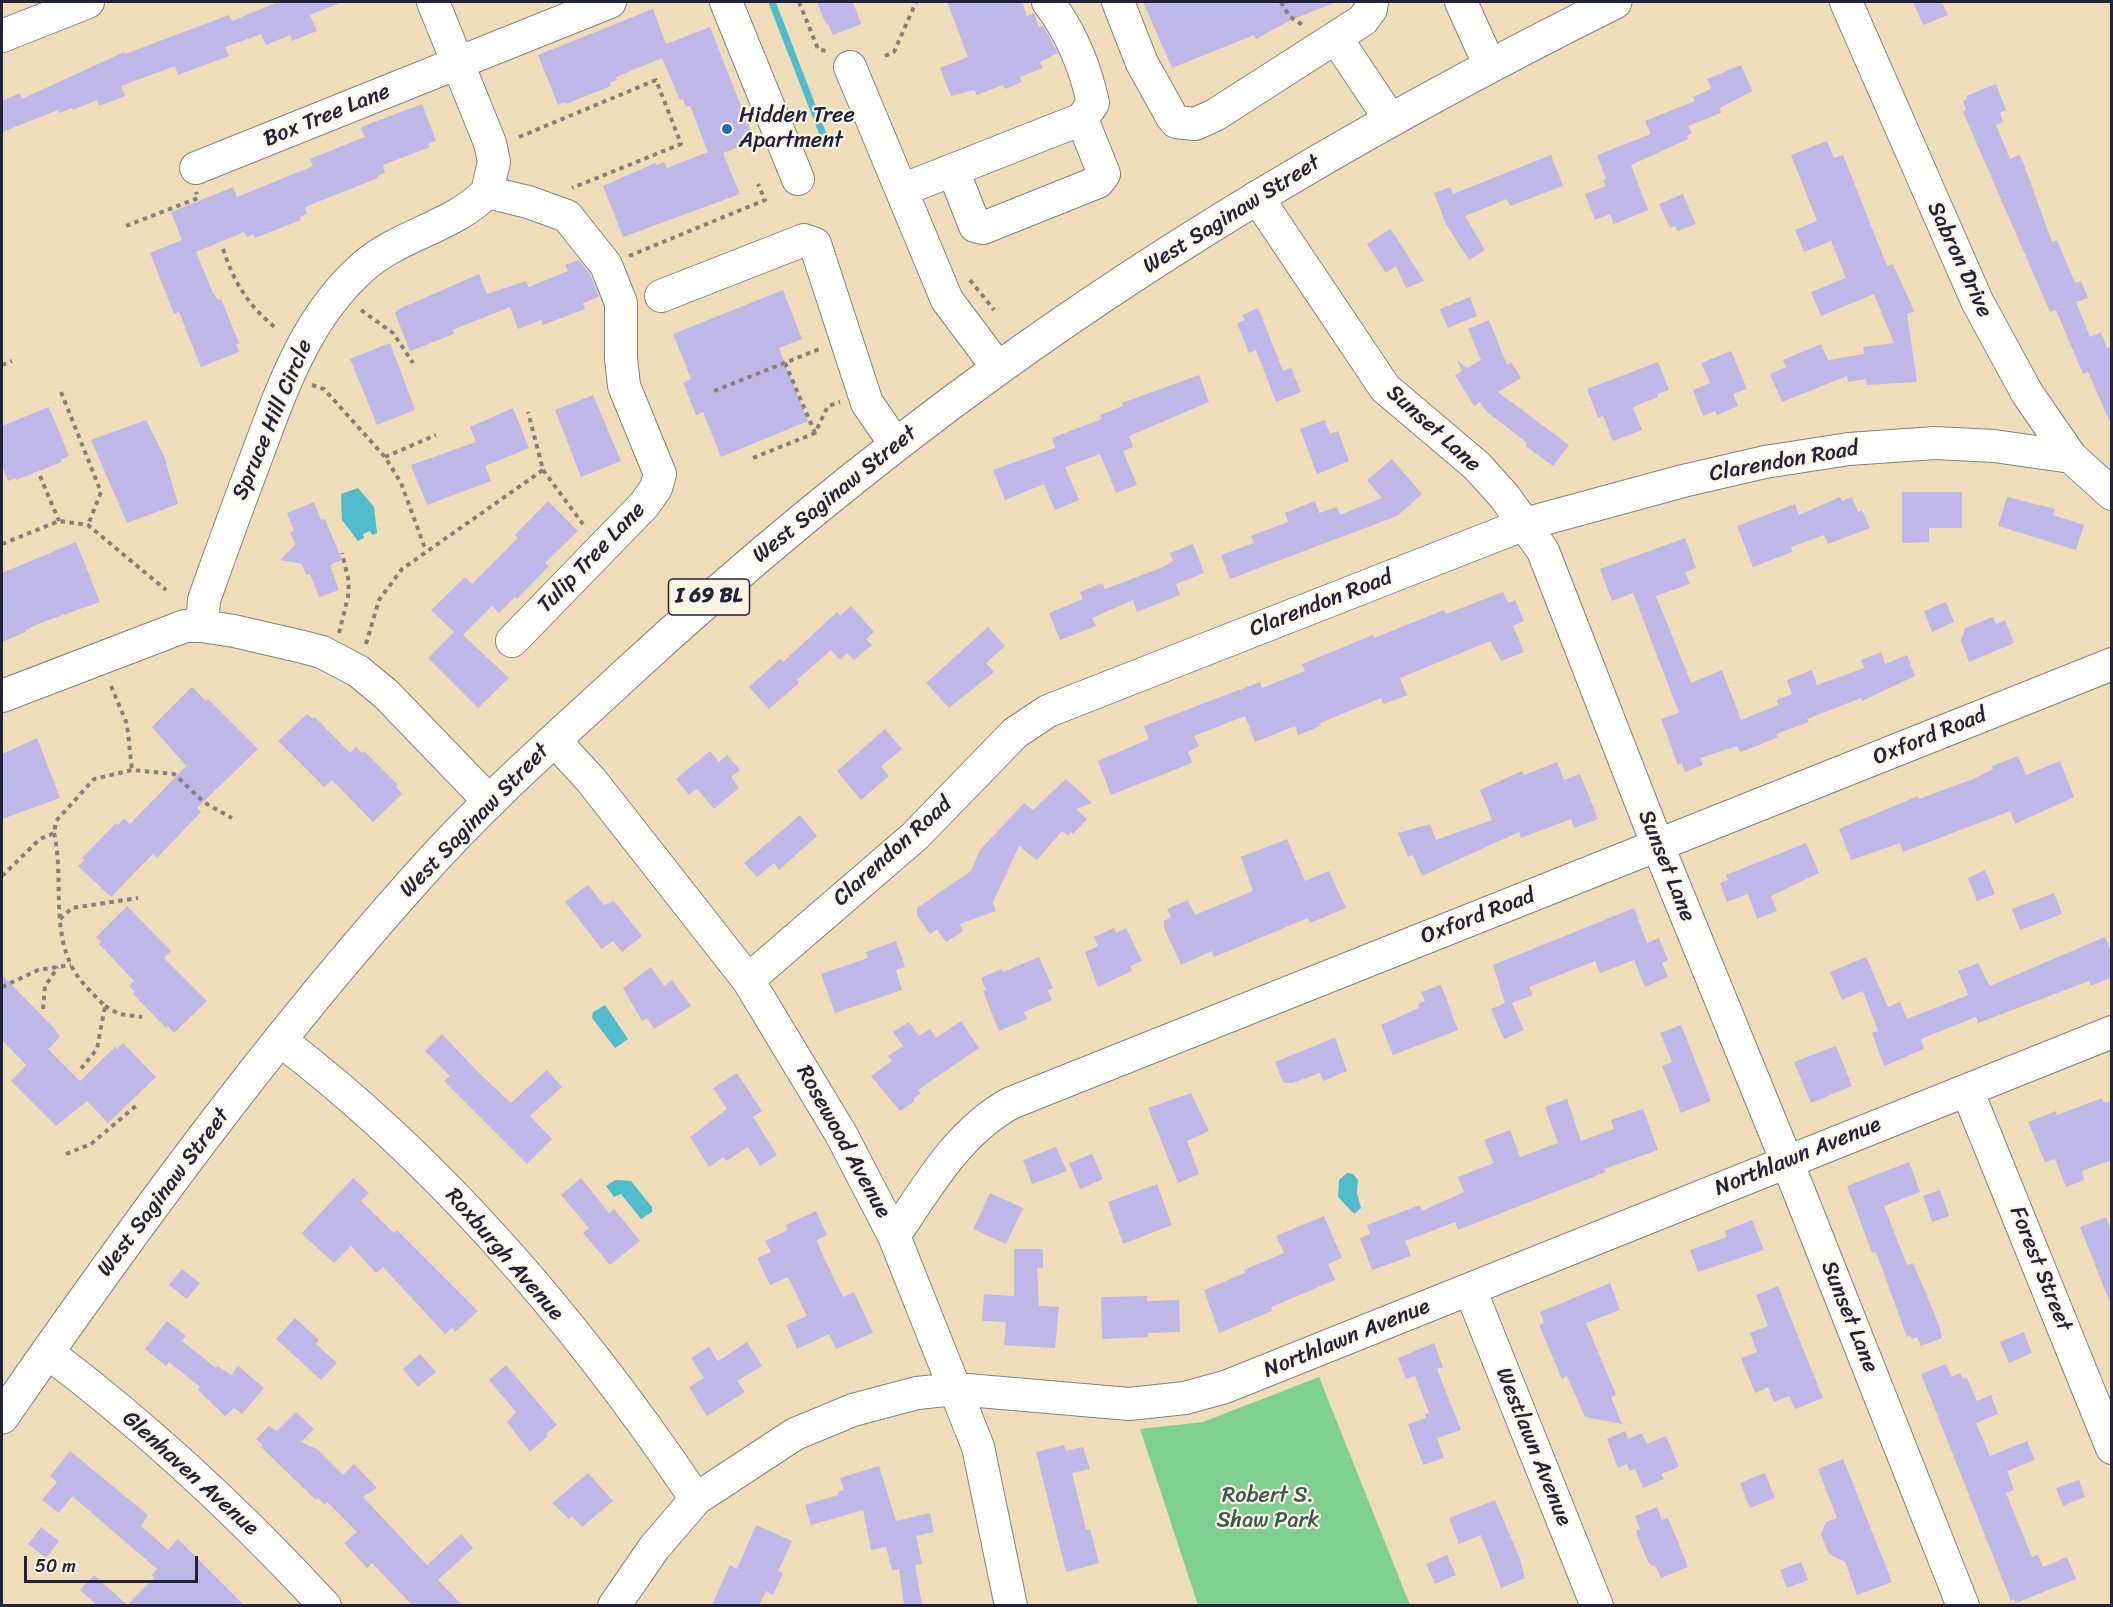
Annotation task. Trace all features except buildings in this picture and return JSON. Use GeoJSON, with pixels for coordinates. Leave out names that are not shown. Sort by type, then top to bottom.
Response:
{"type":"FeatureCollection","features":[{"type":"Feature","properties":{"kind":"main road","name":"West Saginaw Street"},"geometry":{"type":"LineString","coordinates":[[2,1417],[161,1195],[280,1040],[422,872],[490,802],[721,587],[896,445],[998,369],[1111,291],[1257,197],[1390,119],[1489,64],[1615,2]]}},
{"type":"Feature","properties":{"kind":"street"},"geometry":{"type":"LineString","coordinates":[[2,36],[54,8],[88,2]]}},
{"type":"Feature","properties":{"kind":"street"},"geometry":{"type":"LineString","coordinates":[[433,2],[490,143],[494,162],[487,192]]}},
{"type":"Feature","properties":{"kind":"street","name":"Box Tree Lane"},"geometry":{"type":"LineString","coordinates":[[195,176],[610,2]]}},
{"type":"Feature","properties":{"kind":"street"},"geometry":{"type":"LineString","coordinates":[[726,2],[798,179]]}},
{"type":"Feature","properties":{"kind":"street"},"geometry":{"type":"LineString","coordinates":[[902,190],[1082,119],[1093,103],[1089,84],[1067,27],[1048,2]]}},
{"type":"Feature","properties":{"kind":"street"},"geometry":{"type":"LineString","coordinates":[[1118,2],[1142,63],[1176,122],[1195,124],[1215,115],[1363,20],[1371,9],[1372,2]]}},
{"type":"Feature","properties":{"kind":"street"},"geometry":{"type":"LineString","coordinates":[[1461,2],[1489,64]]}},
{"type":"Feature","properties":{"kind":"street","name":"Sabron Drive"},"geometry":{"type":"LineString","coordinates":[[1846,2],[1967,280],[2027,393],[2071,457],[2112,494]]}},
{"type":"Feature","properties":{"kind":"street"},"geometry":{"type":"LineString","coordinates":[[1328,44],[1390,119]]}},
{"type":"Feature","properties":{"kind":"street"},"geometry":{"type":"LineString","coordinates":[[840,59],[902,190],[947,300],[998,369]]}},
{"type":"Feature","properties":{"kind":"street"},"geometry":{"type":"LineString","coordinates":[[953,170],[975,226],[983,228],[1098,182],[1104,174],[1082,119]]}},
{"type":"Feature","properties":{"kind":"street","name":"Tulip Tree Lane"},"geometry":{"type":"LineString","coordinates":[[487,192],[528,202],[567,216],[606,265],[621,303],[621,358],[624,386],[655,456],[660,474],[656,488],[645,505],[512,641]]}},
{"type":"Feature","properties":{"kind":"street","name":"Spruce Hill Circle"},"geometry":{"type":"LineString","coordinates":[[202,626],[207,590],[288,377],[299,350],[321,314],[364,266],[406,238],[473,207],[487,192]]}},
{"type":"Feature","properties":{"kind":"street","name":"Sunset Lane"},"geometry":{"type":"LineString","coordinates":[[1257,197],[1385,388],[1477,465],[1525,524],[1543,551],[1658,846],[1963,1605]]}},
{"type":"Feature","properties":{"kind":"street"},"geometry":{"type":"LineString","coordinates":[[661,296],[804,240],[815,244],[867,403],[896,445]]}},
{"type":"Feature","properties":{"kind":"street"},"geometry":{"type":"LineString","coordinates":[[1994,446],[2021,426],[2027,413],[2027,393]]}},
{"type":"Feature","properties":{"kind":"street","name":"Clarendon Road"},"geometry":{"type":"LineString","coordinates":[[748,980],[915,836],[1015,733],[1048,711],[1525,524],[1683,481],[1765,462],[1849,449],[1935,443],[1994,446],[2071,457]]}},
{"type":"Feature","properties":{"kind":"street"},"geometry":{"type":"LineString","coordinates":[[2,696],[177,629],[202,626],[303,646],[332,657],[358,671],[386,694],[490,802]]}},
{"type":"Feature","properties":{"kind":"street","name":"Oxford Road"},"geometry":{"type":"LineString","coordinates":[[894,1236],[964,1138],[990,1115],[1011,1103],[2112,664]]}},
{"type":"Feature","properties":{"kind":"street","name":"Rosewood Avenue"},"geometry":{"type":"LineString","coordinates":[[554,741],[585,772],[748,980],[841,1134],[894,1236],[978,1447],[1011,1605]]}},
{"type":"Feature","properties":{"kind":"street","name":"Northlawn Avenue"},"geometry":{"type":"LineString","coordinates":[[614,1605],[654,1548],[696,1499],[795,1434],[853,1410],[917,1393],[956,1389],[1129,1404],[1185,1398],[1225,1387],[2112,1032]]}},
{"type":"Feature","properties":{"kind":"street","name":"Roxburgh Avenue"},"geometry":{"type":"LineString","coordinates":[[280,1040],[316,1068],[396,1138],[474,1216],[602,1367],[696,1499]]}},
{"type":"Feature","properties":{"kind":"street","name":"Forest Street"},"geometry":{"type":"LineString","coordinates":[[1967,1090],[2112,1448]]}},
{"type":"Feature","properties":{"kind":"street","name":"Westlawn Avenue"},"geometry":{"type":"LineString","coordinates":[[1470,1289],[1597,1605]]}},
{"type":"Feature","properties":{"kind":"street","name":"Glenhaven Avenue"},"geometry":{"type":"LineString","coordinates":[[47,1352],[151,1436],[224,1501],[325,1605]]}},
{"type":"Feature","properties":{"kind":"path"},"geometry":{"type":"LineString","coordinates":[[799,2],[818,49],[840,59]]}},
{"type":"Feature","properties":{"kind":"path"},"geometry":{"type":"LineString","coordinates":[[885,56],[894,52],[916,2]]}},
{"type":"Feature","properties":{"kind":"path"},"geometry":{"type":"LineString","coordinates":[[1281,2],[1289,16],[1328,44]]}},
{"type":"Feature","properties":{"kind":"path"},"geometry":{"type":"LineString","coordinates":[[519,137],[656,80],[681,144],[572,188]]}},
{"type":"Feature","properties":{"kind":"path"},"geometry":{"type":"LineString","coordinates":[[126,226],[198,198],[195,176]]}},
{"type":"Feature","properties":{"kind":"path"},"geometry":{"type":"LineString","coordinates":[[606,265],[765,200],[758,184]]}},
{"type":"Feature","properties":{"kind":"path"},"geometry":{"type":"LineString","coordinates":[[222,249],[232,277],[246,298],[258,314],[276,328]]}},
{"type":"Feature","properties":{"kind":"path"},"geometry":{"type":"LineString","coordinates":[[361,310],[393,333],[412,363]]}},
{"type":"Feature","properties":{"kind":"path"},"geometry":{"type":"LineString","coordinates":[[714,391],[846,339]]}},
{"type":"Feature","properties":{"kind":"path"},"geometry":{"type":"LineString","coordinates":[[2,365],[12,361]]}},
{"type":"Feature","properties":{"kind":"path"},"geometry":{"type":"LineString","coordinates":[[785,363],[815,433]]}},
{"type":"Feature","properties":{"kind":"path"},"geometry":{"type":"LineString","coordinates":[[288,377],[324,389],[385,457],[401,483],[426,551]]}},
{"type":"Feature","properties":{"kind":"path"},"geometry":{"type":"LineString","coordinates":[[61,392],[101,492],[88,525]]}},
{"type":"Feature","properties":{"kind":"path"},"geometry":{"type":"LineString","coordinates":[[753,458],[815,433],[828,406],[848,399]]}},
{"type":"Feature","properties":{"kind":"path"},"geometry":{"type":"LineString","coordinates":[[528,412],[543,470],[588,531]]}},
{"type":"Feature","properties":{"kind":"path"},"geometry":{"type":"LineString","coordinates":[[385,457],[436,435]]}},
{"type":"Feature","properties":{"kind":"path"},"geometry":{"type":"LineString","coordinates":[[365,645],[379,600],[390,582],[426,551],[543,470]]}},
{"type":"Feature","properties":{"kind":"path"},"geometry":{"type":"LineString","coordinates":[[40,476],[59,521]]}},
{"type":"Feature","properties":{"kind":"path"},"geometry":{"type":"LineString","coordinates":[[2,544],[59,521],[88,525],[166,590]]}},
{"type":"Feature","properties":{"kind":"path"},"geometry":{"type":"LineString","coordinates":[[332,657],[348,597],[348,582],[342,553]]}},
{"type":"Feature","properties":{"kind":"path"},"geometry":{"type":"LineString","coordinates":[[111,686],[127,724],[132,770]]}},
{"type":"Feature","properties":{"kind":"path"},"geometry":{"type":"LineString","coordinates":[[142,1017],[120,1014],[105,1006],[80,980],[71,965],[60,919],[58,851],[54,832],[56,821],[94,779],[132,770],[174,774],[205,802],[232,818]]}},
{"type":"Feature","properties":{"kind":"path"},"geometry":{"type":"LineString","coordinates":[[2,876],[40,839],[54,832]]}},
{"type":"Feature","properties":{"kind":"path"},"geometry":{"type":"LineString","coordinates":[[60,919],[72,908],[138,898]]}},
{"type":"Feature","properties":{"kind":"path"},"geometry":{"type":"LineString","coordinates":[[2,987],[38,970],[71,965]]}},
{"type":"Feature","properties":{"kind":"path"},"geometry":{"type":"LineString","coordinates":[[43,1009],[45,986],[58,967]]}},
{"type":"Feature","properties":{"kind":"path"},"geometry":{"type":"LineString","coordinates":[[79,1071],[97,1049],[105,1006]]}},
{"type":"Feature","properties":{"kind":"path"},"geometry":{"type":"LineString","coordinates":[[66,1154],[91,1143],[137,1105]]}},
{"type":"Feature","properties":{"kind":"green space","name":"Robert S. Shaw Park"},"geometry":{"type":"Polygon","coordinates":[[[1319,1377],[1410,1605],[1198,1605],[1140,1429],[1203,1422],[1319,1377]]]}},
{"type":"Feature","properties":{"kind":"water"},"geometry":{"type":"Polygon","coordinates":[[[358,488],[374,507],[377,533],[372,535],[370,531],[363,534],[364,538],[358,541],[342,520],[341,494],[358,488]]]}},
{"type":"Feature","properties":{"kind":"water"},"geometry":{"type":"Polygon","coordinates":[[[605,1005],[628,1039],[615,1048],[592,1018],[593,1012],[605,1005]]]}},
{"type":"Feature","properties":{"kind":"water"},"geometry":{"type":"Polygon","coordinates":[[[1347,1173],[1353,1174],[1358,1180],[1357,1193],[1361,1208],[1354,1214],[1338,1197],[1339,1180],[1347,1173]]]}},
{"type":"Feature","properties":{"kind":"water"},"geometry":{"type":"Polygon","coordinates":[[[615,1180],[631,1181],[652,1207],[652,1212],[641,1219],[621,1194],[614,1197],[606,1186],[615,1180]]]}},
{"type":"Feature","properties":{"kind":"waterway"},"geometry":{"type":"LineString","coordinates":[[772,2],[826,142]]}},
{"type":"Feature","properties":{"kind":"place","name":"Hidden Tree Apartment"},"geometry":{"type":"Point","coordinates":[727,129]}}]}
